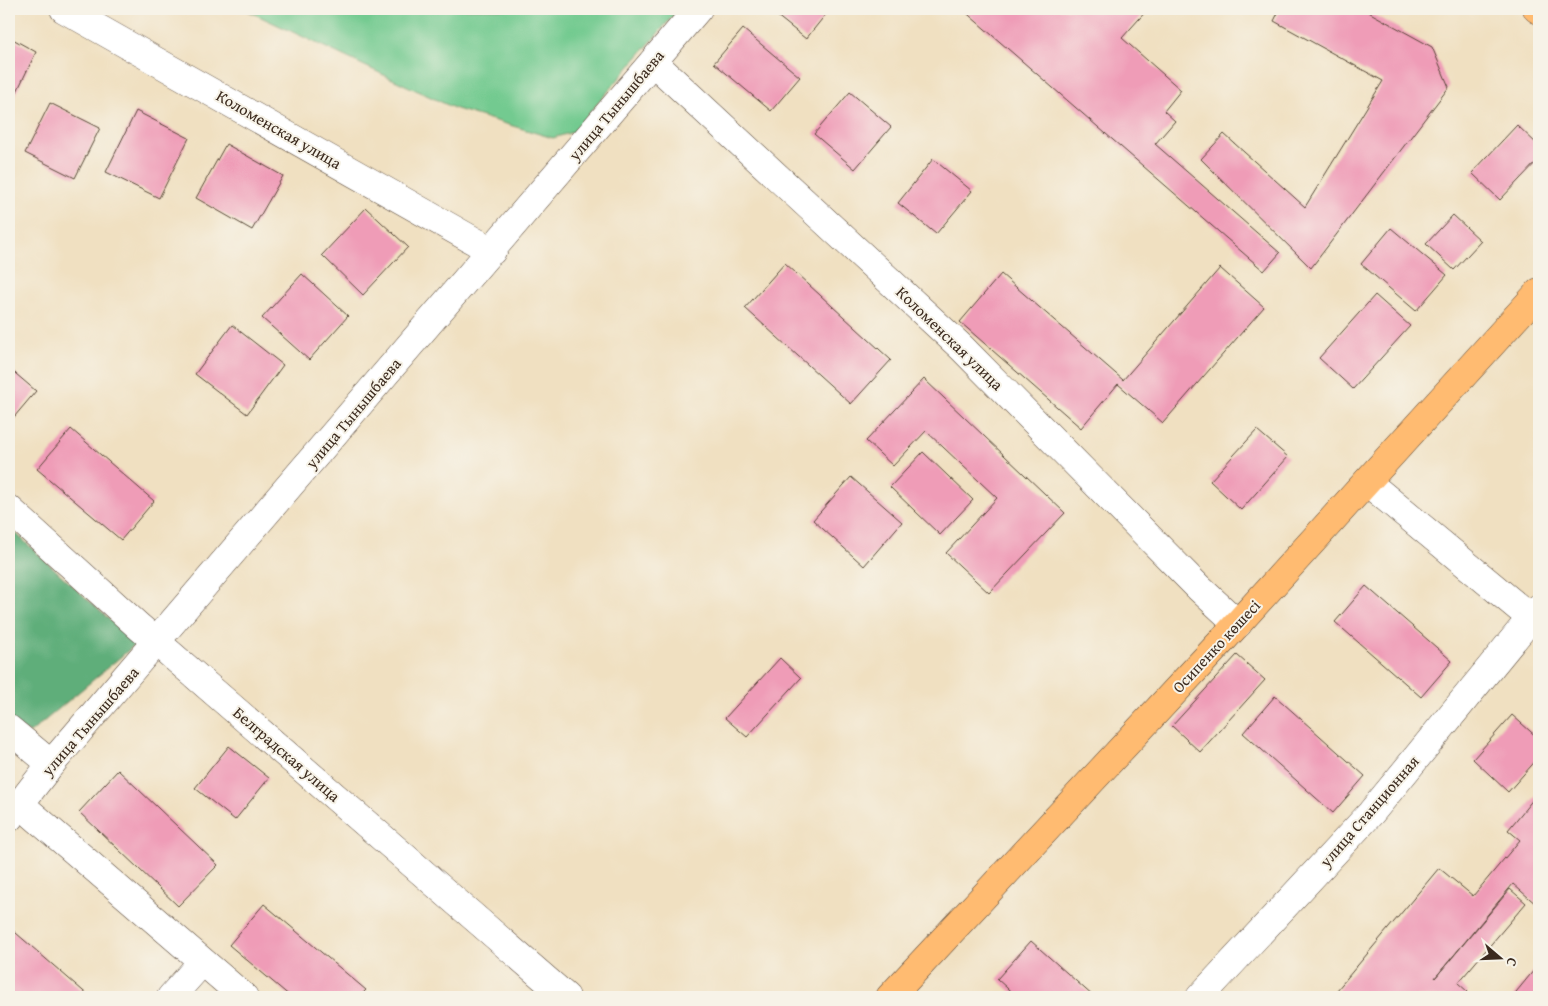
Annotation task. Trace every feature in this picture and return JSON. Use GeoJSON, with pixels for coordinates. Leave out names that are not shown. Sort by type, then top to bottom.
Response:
{"type":"FeatureCollection","features":[{"type":"Feature","properties":{"kind":"main road","name":"Осипенко көшесі"},"geometry":{"type":"LineString","coordinates":[[890,997],[1238,624],[1539,292]]}},
{"type":"Feature","properties":{"kind":"street","name":"Коломенская улица"},"geometry":{"type":"LineString","coordinates":[[64,9],[492,251]]}},
{"type":"Feature","properties":{"kind":"street","name":"улица Тынышбаева"},"geometry":{"type":"LineString","coordinates":[[14,811],[51,764],[158,642],[698,9]]}},
{"type":"Feature","properties":{"kind":"street","name":"Коломенская улица"},"geometry":{"type":"LineString","coordinates":[[653,62],[961,347],[1199,588],[1238,624]]}},
{"type":"Feature","properties":{"kind":"street"},"geometry":{"type":"LineString","coordinates":[[1366,482],[1535,613]]}},
{"type":"Feature","properties":{"kind":"street","name":"Белградская улица"},"geometry":{"type":"LineString","coordinates":[[9,509],[158,642],[566,997]]}},
{"type":"Feature","properties":{"kind":"street","name":"улица Станционная"},"geometry":{"type":"LineString","coordinates":[[1200,997],[1371,813],[1535,613]]}},
{"type":"Feature","properties":{"kind":"street"},"geometry":{"type":"LineString","coordinates":[[9,729],[51,764]]}},
{"type":"Feature","properties":{"kind":"street"},"geometry":{"type":"LineString","coordinates":[[14,811],[244,997]]}},
{"type":"Feature","properties":{"kind":"street"},"geometry":{"type":"LineString","coordinates":[[171,997],[202,962]]}},
{"type":"Feature","properties":{"kind":"green space"},"geometry":{"type":"Polygon","coordinates":[[[244,9],[679,9],[573,132],[553,138],[456,109],[244,9]]]}},
{"type":"Feature","properties":{"kind":"green space"},"geometry":{"type":"Polygon","coordinates":[[[9,527],[136,644],[30,733],[9,722],[9,637],[15,629],[9,623],[9,527]]]}},
{"type":"Feature","properties":{"kind":"building"},"geometry":{"type":"Polygon","coordinates":[[[773,9],[830,9],[806,39],[771,11],[773,9]]]}},
{"type":"Feature","properties":{"kind":"building"},"geometry":{"type":"Polygon","coordinates":[[[962,9],[1148,9],[1122,38],[1181,90],[1164,111],[1175,121],[1155,144],[1280,253],[1264,271],[962,9]]]}},
{"type":"Feature","properties":{"kind":"building"},"geometry":{"type":"Polygon","coordinates":[[[1280,9],[1363,9],[1432,47],[1449,87],[1311,268],[1201,159],[1224,134],[1305,207],[1383,81],[1274,21],[1280,9]]]}},
{"type":"Feature","properties":{"kind":"building"},"geometry":{"type":"Polygon","coordinates":[[[743,29],[800,77],[771,111],[714,63],[743,29]]]}},
{"type":"Feature","properties":{"kind":"building"},"geometry":{"type":"Polygon","coordinates":[[[9,37],[36,52],[9,108],[9,37]]]}},
{"type":"Feature","properties":{"kind":"building"},"geometry":{"type":"Polygon","coordinates":[[[850,92],[891,127],[855,169],[814,134],[850,92]]]}},
{"type":"Feature","properties":{"kind":"building"},"geometry":{"type":"Polygon","coordinates":[[[50,103],[100,128],[75,178],[25,153],[50,103]]]}},
{"type":"Feature","properties":{"kind":"building"},"geometry":{"type":"Polygon","coordinates":[[[136,111],[189,138],[159,198],[106,172],[136,111]]]}},
{"type":"Feature","properties":{"kind":"building"},"geometry":{"type":"Polygon","coordinates":[[[1517,125],[1539,146],[1539,159],[1500,200],[1472,173],[1517,125]]]}},
{"type":"Feature","properties":{"kind":"building"},"geometry":{"type":"Polygon","coordinates":[[[226,144],[283,176],[252,230],[196,198],[226,144]]]}},
{"type":"Feature","properties":{"kind":"building"},"geometry":{"type":"Polygon","coordinates":[[[933,159],[972,191],[936,234],[898,203],[933,159]]]}},
{"type":"Feature","properties":{"kind":"building"},"geometry":{"type":"Polygon","coordinates":[[[366,208],[408,247],[363,295],[322,255],[366,208]]]}},
{"type":"Feature","properties":{"kind":"building"},"geometry":{"type":"Polygon","coordinates":[[[1453,215],[1481,241],[1454,270],[1426,244],[1453,215]]]}},
{"type":"Feature","properties":{"kind":"building"},"geometry":{"type":"Polygon","coordinates":[[[1391,228],[1447,275],[1416,311],[1361,264],[1391,228]]]}},
{"type":"Feature","properties":{"kind":"building"},"geometry":{"type":"Polygon","coordinates":[[[785,263],[891,360],[851,404],[745,308],[785,263]]]}},
{"type":"Feature","properties":{"kind":"building"},"geometry":{"type":"Polygon","coordinates":[[[1220,268],[1264,307],[1163,423],[1118,384],[1081,428],[960,322],[1001,274],[1123,380],[1220,268]]]}},
{"type":"Feature","properties":{"kind":"building"},"geometry":{"type":"Polygon","coordinates":[[[302,274],[348,316],[309,360],[262,318],[302,274]]]}},
{"type":"Feature","properties":{"kind":"building"},"geometry":{"type":"Polygon","coordinates":[[[1375,295],[1410,326],[1353,389],[1319,358],[1375,295]]]}},
{"type":"Feature","properties":{"kind":"building"},"geometry":{"type":"Polygon","coordinates":[[[232,325],[283,365],[247,414],[195,374],[232,325]]]}},
{"type":"Feature","properties":{"kind":"building"},"geometry":{"type":"Polygon","coordinates":[[[9,368],[36,391],[9,423],[9,368]]]}},
{"type":"Feature","properties":{"kind":"building"},"geometry":{"type":"Polygon","coordinates":[[[924,379],[1065,513],[989,593],[946,553],[997,498],[926,431],[893,466],[866,441],[924,379]]]}},
{"type":"Feature","properties":{"kind":"building"},"geometry":{"type":"Polygon","coordinates":[[[71,429],[154,501],[121,540],[37,469],[71,429]]]}},
{"type":"Feature","properties":{"kind":"building"},"geometry":{"type":"Polygon","coordinates":[[[1257,430],[1288,457],[1241,510],[1210,481],[1257,430]]]}},
{"type":"Feature","properties":{"kind":"building"},"geometry":{"type":"Polygon","coordinates":[[[923,452],[973,500],[940,535],[890,487],[923,452]]]}},
{"type":"Feature","properties":{"kind":"building"},"geometry":{"type":"Polygon","coordinates":[[[851,477],[902,522],[864,566],[813,520],[851,477]]]}},
{"type":"Feature","properties":{"kind":"building"},"geometry":{"type":"Polygon","coordinates":[[[1366,586],[1452,661],[1421,697],[1335,622],[1366,586]]]}},
{"type":"Feature","properties":{"kind":"building"},"geometry":{"type":"Polygon","coordinates":[[[1237,655],[1265,680],[1200,752],[1172,726],[1237,655]]]}},
{"type":"Feature","properties":{"kind":"building"},"geometry":{"type":"Polygon","coordinates":[[[780,658],[801,678],[747,737],[725,718],[780,658]]]}},
{"type":"Feature","properties":{"kind":"building"},"geometry":{"type":"Polygon","coordinates":[[[1275,696],[1365,776],[1333,813],[1243,733],[1275,696]]]}},
{"type":"Feature","properties":{"kind":"building"},"geometry":{"type":"Polygon","coordinates":[[[1512,715],[1539,739],[1539,757],[1508,792],[1473,759],[1512,715]]]}},
{"type":"Feature","properties":{"kind":"building"},"geometry":{"type":"Polygon","coordinates":[[[229,746],[269,778],[235,820],[195,788],[229,746]]]}},
{"type":"Feature","properties":{"kind":"building"},"geometry":{"type":"Polygon","coordinates":[[[118,770],[218,865],[178,906],[79,812],[118,770]]]}},
{"type":"Feature","properties":{"kind":"building"},"geometry":{"type":"Polygon","coordinates":[[[1539,792],[1539,903],[1537,905],[1513,884],[1435,978],[1510,889],[1526,903],[1458,983],[1468,992],[1464,997],[1332,996],[1439,868],[1473,896],[1520,840],[1508,830],[1539,792]]]}},
{"type":"Feature","properties":{"kind":"building"},"geometry":{"type":"Polygon","coordinates":[[[264,904],[366,990],[359,997],[291,997],[229,945],[264,904]]]}},
{"type":"Feature","properties":{"kind":"building"},"geometry":{"type":"Polygon","coordinates":[[[9,927],[90,997],[9,997],[9,927]]]}},
{"type":"Feature","properties":{"kind":"building"},"geometry":{"type":"Polygon","coordinates":[[[1031,941],[1094,997],[1017,997],[997,979],[1031,941]]]}},
{"type":"Feature","properties":{"kind":"building"},"geometry":{"type":"Polygon","coordinates":[[[1539,964],[1539,997],[1512,997],[1539,964]]]}}]}
